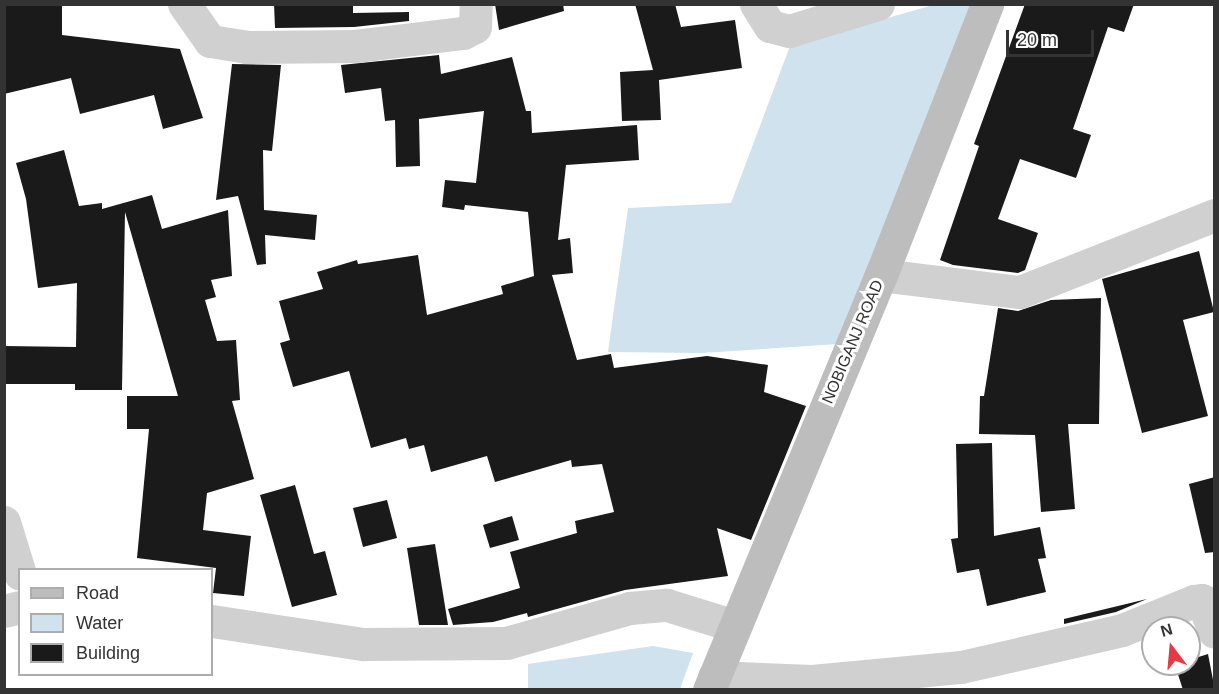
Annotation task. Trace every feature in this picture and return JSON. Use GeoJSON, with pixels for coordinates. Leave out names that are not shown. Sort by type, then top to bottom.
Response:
{"type":"FeatureCollection","features":[{"type":"Feature","properties":{"kind":"main road","name":"NOBIGANJ ROAD"},"geometry":{"type":"LineString","coordinates":[[715,686],[735,626],[881,276],[987,4]]}},
{"type":"Feature","properties":{"kind":"street"},"geometry":{"type":"LineString","coordinates":[[184,4],[210,41],[246,48],[355,46],[463,33],[475,27],[476,4]]}},
{"type":"Feature","properties":{"kind":"street"},"geometry":{"type":"LineString","coordinates":[[756,4],[770,26],[789,31],[878,4]]}},
{"type":"Feature","properties":{"kind":"street"},"geometry":{"type":"LineString","coordinates":[[881,276],[1020,292],[1215,215]]}},
{"type":"Feature","properties":{"kind":"street"},"geometry":{"type":"LineString","coordinates":[[4,522],[18,568]]}},
{"type":"Feature","properties":{"kind":"street"},"geometry":{"type":"LineString","coordinates":[[715,686],[812,681],[961,667],[1122,630],[1202,600],[1215,632]]}},
{"type":"Feature","properties":{"kind":"street"},"geometry":{"type":"LineString","coordinates":[[213,621],[363,644],[506,643],[630,608],[667,605],[735,626]]}},
{"type":"Feature","properties":{"kind":"water"},"geometry":{"type":"Polygon","coordinates":[[[933,5],[980,5],[838,344],[702,353],[608,352],[628,208],[731,203],[790,46],[933,5]]]}},
{"type":"Feature","properties":{"kind":"water"},"geometry":{"type":"Polygon","coordinates":[[[653,646],[693,653],[680,689],[528,689],[528,664],[653,646]]]}},
{"type":"Feature","properties":{"kind":"building"},"geometry":{"type":"Polygon","coordinates":[[[4,4],[62,4],[62,35],[180,49],[203,118],[163,129],[154,95],[80,114],[71,78],[4,94],[4,4]]]}},
{"type":"Feature","properties":{"kind":"building"},"geometry":{"type":"Polygon","coordinates":[[[274,4],[353,4],[353,13],[409,12],[409,21],[354,27],[275,28],[274,4]]]}},
{"type":"Feature","properties":{"kind":"building"},"geometry":{"type":"Polygon","coordinates":[[[495,4],[563,4],[564,11],[499,30],[495,4]]]}},
{"type":"Feature","properties":{"kind":"building"},"geometry":{"type":"Polygon","coordinates":[[[635,4],[675,4],[681,27],[735,20],[742,68],[659,80],[661,120],[622,121],[620,72],[653,70],[635,4]]]}},
{"type":"Feature","properties":{"kind":"building"},"geometry":{"type":"Polygon","coordinates":[[[1025,4],[1134,4],[1124,32],[1108,27],[1073,129],[1091,135],[1076,178],[1020,159],[998,219],[1038,233],[1025,270],[1018,273],[953,265],[940,260],[979,146],[974,144],[1025,4]]]}},
{"type":"Feature","properties":{"kind":"building"},"geometry":{"type":"Polygon","coordinates":[[[439,55],[441,74],[512,57],[526,111],[531,111],[532,133],[637,125],[639,160],[566,165],[558,240],[570,238],[573,273],[552,275],[577,360],[611,354],[614,368],[707,356],[768,365],[764,392],[806,406],[751,540],[717,528],[728,576],[625,590],[528,617],[527,613],[493,622],[453,625],[448,609],[520,588],[510,552],[577,533],[575,521],[614,512],[602,464],[572,467],[571,460],[495,482],[487,456],[431,472],[424,445],[409,449],[406,438],[371,448],[349,371],[293,387],[280,343],[290,340],[279,301],[323,289],[317,272],[357,260],[358,264],[418,255],[427,315],[503,294],[501,286],[534,276],[528,212],[465,205],[464,210],[442,207],[445,180],[476,183],[484,111],[419,119],[420,166],[396,167],[395,120],[385,121],[381,88],[345,93],[341,65],[439,55]]]}},
{"type":"Feature","properties":{"kind":"building"},"geometry":{"type":"Polygon","coordinates":[[[232,64],[281,65],[272,151],[263,150],[264,210],[317,215],[315,240],[265,235],[266,264],[257,265],[238,196],[216,200],[232,64]]]}},
{"type":"Feature","properties":{"kind":"building"},"geometry":{"type":"Polygon","coordinates":[[[64,150],[79,206],[102,203],[102,209],[152,195],[162,229],[228,210],[232,276],[211,280],[216,297],[205,300],[217,341],[236,340],[240,400],[232,401],[254,479],[207,493],[203,530],[251,536],[244,596],[213,593],[216,568],[137,558],[149,429],[127,429],[127,396],[178,396],[125,212],[122,390],[75,390],[75,384],[4,384],[4,346],[76,347],[77,283],[38,288],[26,199],[16,163],[64,150]]]}},
{"type":"Feature","properties":{"kind":"building"},"geometry":{"type":"Polygon","coordinates":[[[1199,251],[1214,312],[1183,320],[1208,416],[1142,433],[1102,279],[1199,251]]]}},
{"type":"Feature","properties":{"kind":"building"},"geometry":{"type":"Polygon","coordinates":[[[1101,298],[1099,424],[1068,424],[1075,509],[1041,512],[1035,435],[979,434],[980,396],[984,396],[998,308],[1018,311],[1051,300],[1101,298]]]}},
{"type":"Feature","properties":{"kind":"building"},"geometry":{"type":"Polygon","coordinates":[[[992,443],[994,536],[1040,527],[1046,558],[1038,559],[1046,592],[987,606],[979,569],[957,573],[951,539],[958,538],[956,444],[992,443]]]}},
{"type":"Feature","properties":{"kind":"building"},"geometry":{"type":"Polygon","coordinates":[[[1215,477],[1215,552],[1205,553],[1189,484],[1215,477]]]}},
{"type":"Feature","properties":{"kind":"building"},"geometry":{"type":"Polygon","coordinates":[[[295,485],[314,554],[325,551],[337,595],[292,607],[260,495],[295,485]]]}},
{"type":"Feature","properties":{"kind":"building"},"geometry":{"type":"Polygon","coordinates":[[[387,500],[397,538],[363,547],[353,508],[387,500]]]}},
{"type":"Feature","properties":{"kind":"building"},"geometry":{"type":"Polygon","coordinates":[[[512,516],[519,540],[490,548],[483,525],[512,516]]]}},
{"type":"Feature","properties":{"kind":"building"},"geometry":{"type":"Polygon","coordinates":[[[435,544],[448,625],[419,625],[407,548],[435,544]]]}},
{"type":"Feature","properties":{"kind":"building"},"geometry":{"type":"Polygon","coordinates":[[[1147,599],[1116,612],[1064,624],[1064,619],[1147,599]]]}},
{"type":"Feature","properties":{"kind":"building"},"geometry":{"type":"Polygon","coordinates":[[[1208,654],[1215,690],[1183,690],[1179,676],[1201,676],[1201,656],[1208,654]]]}}]}
